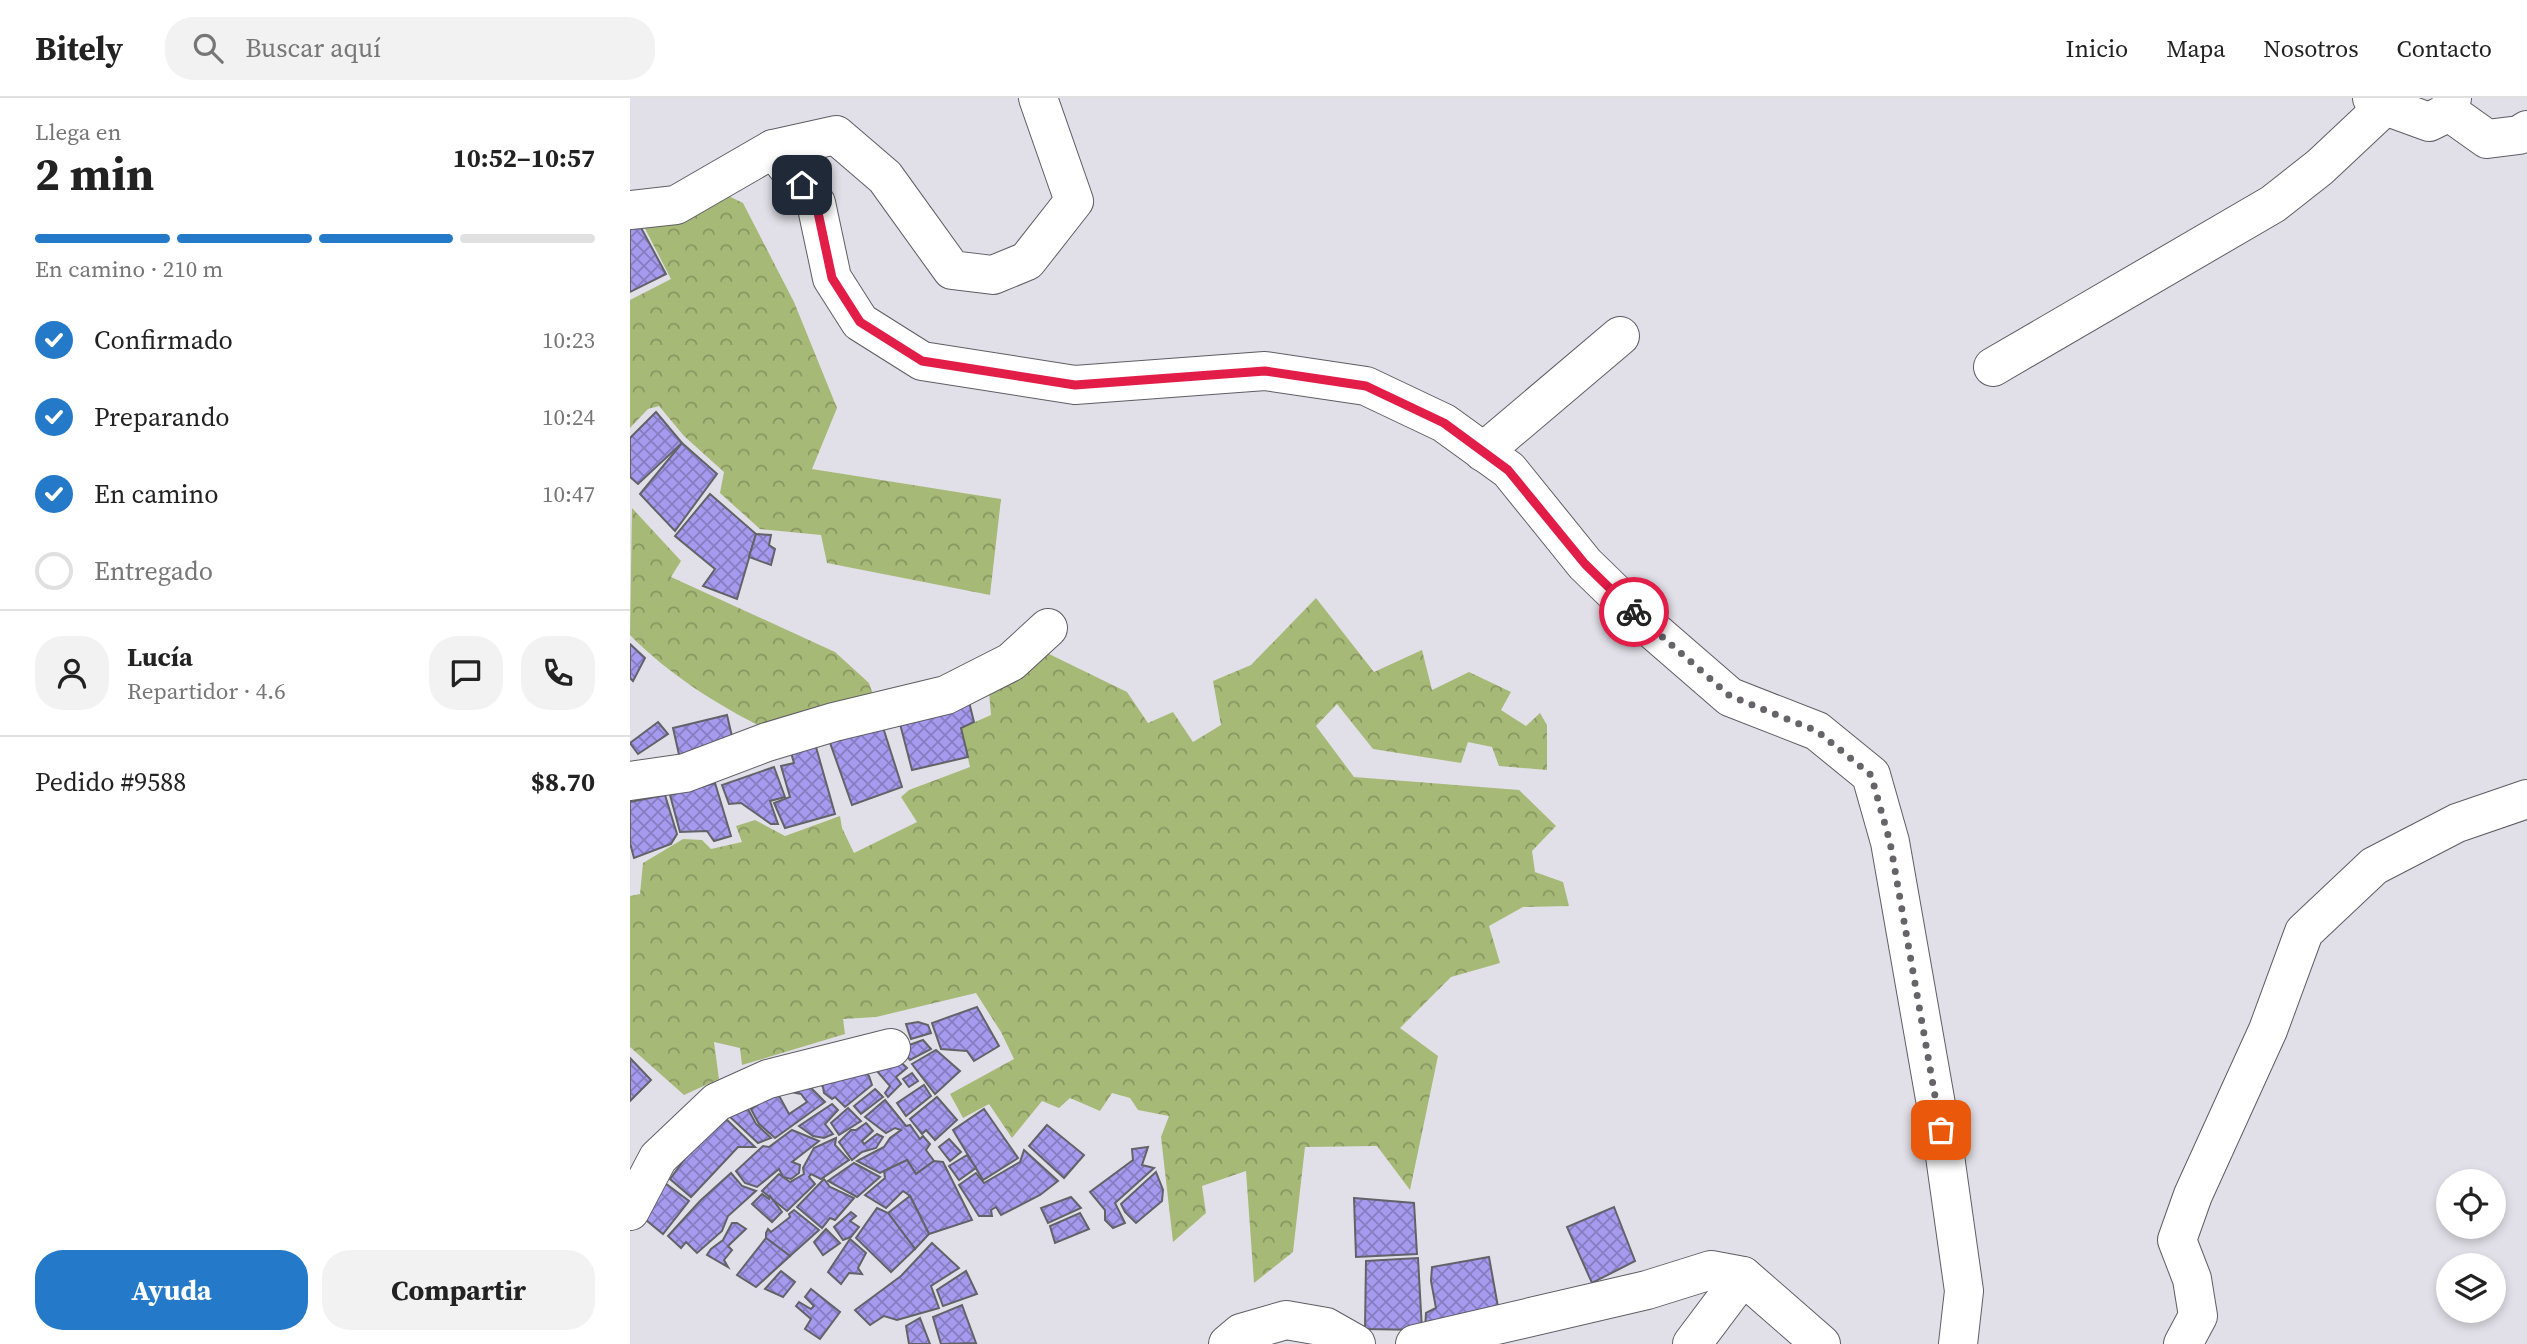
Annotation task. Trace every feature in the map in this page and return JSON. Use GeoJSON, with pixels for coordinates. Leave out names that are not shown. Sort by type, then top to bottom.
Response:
{"type":"FeatureCollection","features":[{"type":"Feature","properties":{"kind":"street"},"geometry":{"type":"LineString","coordinates":[[630,210],[676,205],[773,149],[836,135],[885,177],[952,270],[993,275],[1027,261],[1074,201],[1038,98]]}},
{"type":"Feature","properties":{"kind":"street"},"geometry":{"type":"LineString","coordinates":[[1993,367],[2273,204],[2320,167],[2378,102],[2430,122],[2451,105],[2487,139],[2519,135],[2527,130]]}},
{"type":"Feature","properties":{"kind":"street"},"geometry":{"type":"LineString","coordinates":[[773,149],[816,203],[832,278],[860,322],[922,361],[1075,385],[1265,371],[1366,386],[1444,423],[1508,470],[1585,564],[1655,632],[1730,696],[1817,731],[1871,775],[1890,842],[1945,1156],[1964,1291],[1958,1344]]}},
{"type":"Feature","properties":{"kind":"street"},"geometry":{"type":"LineString","coordinates":[[1483,452],[1620,336]]}},
{"type":"Feature","properties":{"kind":"street"},"geometry":{"type":"LineString","coordinates":[[630,781],[685,773],[767,742],[834,722],[946,695],[1011,662],[1048,628]]}},
{"type":"Feature","properties":{"kind":"street"},"geometry":{"type":"LineString","coordinates":[[2183,1344],[2198,1316],[2192,1279],[2177,1240],[2193,1195],[2267,1030],[2304,932],[2374,866],[2457,823],[2527,799]]}},
{"type":"Feature","properties":{"kind":"street"},"geometry":{"type":"LineString","coordinates":[[630,1211],[658,1158],[717,1102],[768,1079],[891,1048]]}},
{"type":"Feature","properties":{"kind":"street"},"geometry":{"type":"LineString","coordinates":[[1415,1344],[1647,1290],[1711,1270],[1743,1276],[1821,1344]]}},
{"type":"Feature","properties":{"kind":"street"},"geometry":{"type":"LineString","coordinates":[[1692,1344],[1743,1276]]}},
{"type":"Feature","properties":{"kind":"street"},"geometry":{"type":"LineString","coordinates":[[1228,1344],[1241,1333],[1286,1321],[1326,1327],[1356,1344]]}},
{"type":"Feature","properties":{"kind":"green space"},"geometry":{"type":"Polygon","coordinates":[[[718,191],[743,203],[794,302],[837,408],[812,469],[1001,499],[990,595],[827,563],[821,535],[760,529],[720,493],[724,472],[684,436],[659,406],[648,409],[630,428],[630,300],[671,279],[639,217],[718,191]]]}},
{"type":"Feature","properties":{"kind":"green space"},"geometry":{"type":"Polygon","coordinates":[[[632,508],[681,561],[671,577],[835,652],[869,683],[873,695],[784,738],[722,706],[664,666],[630,635],[632,508]]]}},
{"type":"Feature","properties":{"kind":"green space"},"geometry":{"type":"Polygon","coordinates":[[[1316,598],[1374,672],[1422,650],[1432,690],[1469,672],[1511,692],[1501,710],[1526,726],[1540,713],[1547,725],[1547,770],[1499,766],[1492,747],[1468,742],[1461,763],[1373,749],[1337,704],[1316,726],[1354,777],[1519,790],[1556,826],[1532,851],[1535,872],[1563,882],[1569,906],[1523,907],[1489,926],[1500,963],[1451,977],[1400,1028],[1438,1056],[1410,1190],[1377,1146],[1305,1147],[1293,1252],[1254,1283],[1246,1171],[1202,1186],[1206,1213],[1173,1242],[1161,1137],[1169,1116],[1138,1110],[1130,1098],[1112,1093],[1100,1111],[1070,1098],[1059,1108],[1042,1101],[1012,1138],[989,1104],[963,1118],[950,1094],[1014,1059],[1001,1032],[976,993],[876,1017],[843,1019],[845,1034],[742,1065],[740,1048],[714,1042],[719,1079],[684,1095],[630,1047],[630,896],[640,894],[643,863],[683,839],[702,840],[711,849],[742,842],[736,826],[755,820],[785,836],[840,816],[842,828],[854,853],[917,822],[901,797],[909,790],[970,767],[961,728],[991,715],[989,692],[1047,653],[1127,692],[1148,723],[1173,712],[1193,742],[1221,725],[1213,681],[1251,665],[1316,598]]]}},
{"type":"Feature","properties":{"kind":"building"},"geometry":{"type":"Polygon","coordinates":[[[639,224],[666,274],[630,292],[630,229],[639,224]]]}},
{"type":"Feature","properties":{"kind":"building"},"geometry":{"type":"Polygon","coordinates":[[[656,412],[682,443],[638,484],[630,477],[630,438],[656,412]]]}},
{"type":"Feature","properties":{"kind":"building"},"geometry":{"type":"Polygon","coordinates":[[[682,443],[717,474],[675,531],[640,494],[682,443]]]}},
{"type":"Feature","properties":{"kind":"building"},"geometry":{"type":"Polygon","coordinates":[[[710,494],[756,534],[737,599],[703,586],[715,569],[675,536],[710,494]]]}},
{"type":"Feature","properties":{"kind":"building"},"geometry":{"type":"Polygon","coordinates":[[[756,534],[771,535],[769,545],[775,549],[771,565],[749,557],[756,534]]]}},
{"type":"Feature","properties":{"kind":"building"},"geometry":{"type":"Polygon","coordinates":[[[630,644],[645,658],[633,681],[630,678],[630,644]]]}},
{"type":"Feature","properties":{"kind":"building"},"geometry":{"type":"Polygon","coordinates":[[[968,698],[974,722],[961,728],[968,757],[912,770],[899,720],[968,698]]]}},
{"type":"Feature","properties":{"kind":"building"},"geometry":{"type":"Polygon","coordinates":[[[727,715],[734,745],[680,759],[673,728],[727,715]]]}},
{"type":"Feature","properties":{"kind":"building"},"geometry":{"type":"Polygon","coordinates":[[[880,718],[902,787],[852,805],[828,737],[880,718]]]}},
{"type":"Feature","properties":{"kind":"building"},"geometry":{"type":"Polygon","coordinates":[[[658,722],[668,734],[638,754],[630,743],[658,722]]]}},
{"type":"Feature","properties":{"kind":"building"},"geometry":{"type":"Polygon","coordinates":[[[814,740],[835,814],[785,828],[774,803],[790,797],[781,766],[794,763],[790,749],[814,740]]]}},
{"type":"Feature","properties":{"kind":"building"},"geometry":{"type":"Polygon","coordinates":[[[774,767],[785,797],[770,801],[778,824],[771,824],[741,803],[729,804],[722,785],[774,767]]]}},
{"type":"Feature","properties":{"kind":"building"},"geometry":{"type":"Polygon","coordinates":[[[715,783],[731,836],[714,841],[707,831],[680,832],[670,795],[715,783]]]}},
{"type":"Feature","properties":{"kind":"building"},"geometry":{"type":"Polygon","coordinates":[[[665,795],[677,834],[671,844],[634,858],[630,843],[630,802],[665,795]]]}},
{"type":"Feature","properties":{"kind":"building"},"geometry":{"type":"Polygon","coordinates":[[[977,1007],[999,1046],[974,1061],[967,1051],[941,1049],[932,1023],[977,1007]]]}},
{"type":"Feature","properties":{"kind":"building"},"geometry":{"type":"Polygon","coordinates":[[[918,1022],[928,1025],[931,1033],[911,1039],[906,1024],[918,1022]]]}},
{"type":"Feature","properties":{"kind":"building"},"geometry":{"type":"Polygon","coordinates":[[[923,1040],[931,1049],[910,1060],[901,1048],[923,1040]]]}},
{"type":"Feature","properties":{"kind":"building"},"geometry":{"type":"Polygon","coordinates":[[[936,1050],[960,1071],[935,1094],[912,1064],[936,1050]]]}},
{"type":"Feature","properties":{"kind":"building"},"geometry":{"type":"Polygon","coordinates":[[[890,1052],[907,1068],[896,1077],[901,1084],[888,1097],[885,1093],[890,1086],[870,1063],[890,1052]]]}},
{"type":"Feature","properties":{"kind":"building"},"geometry":{"type":"Polygon","coordinates":[[[630,1058],[651,1080],[630,1101],[630,1058]]]}},
{"type":"Feature","properties":{"kind":"building"},"geometry":{"type":"Polygon","coordinates":[[[859,1065],[869,1076],[872,1085],[845,1107],[835,1097],[832,1099],[824,1093],[823,1087],[816,1079],[859,1065]]]}},
{"type":"Feature","properties":{"kind":"building"},"geometry":{"type":"Polygon","coordinates":[[[912,1073],[918,1081],[909,1087],[903,1079],[912,1073]]]}},
{"type":"Feature","properties":{"kind":"building"},"geometry":{"type":"Polygon","coordinates":[[[801,1078],[825,1102],[775,1138],[759,1124],[751,1109],[777,1092],[789,1114],[807,1102],[801,1094],[782,1090],[801,1078]]]}},
{"type":"Feature","properties":{"kind":"building"},"geometry":{"type":"Polygon","coordinates":[[[924,1085],[931,1096],[906,1116],[897,1103],[924,1085]]]}},
{"type":"Feature","properties":{"kind":"building"},"geometry":{"type":"Polygon","coordinates":[[[875,1089],[883,1097],[861,1114],[854,1106],[875,1089]]]}},
{"type":"Feature","properties":{"kind":"building"},"geometry":{"type":"Polygon","coordinates":[[[937,1097],[957,1120],[935,1140],[926,1130],[922,1134],[910,1119],[937,1097]]]}},
{"type":"Feature","properties":{"kind":"building"},"geometry":{"type":"Polygon","coordinates":[[[885,1100],[906,1126],[910,1125],[920,1139],[923,1136],[930,1144],[926,1150],[934,1161],[916,1174],[907,1160],[880,1173],[857,1161],[884,1147],[890,1138],[901,1130],[895,1128],[886,1133],[865,1117],[885,1100]]]}},
{"type":"Feature","properties":{"kind":"building"},"geometry":{"type":"Polygon","coordinates":[[[832,1104],[838,1110],[825,1124],[833,1134],[824,1138],[813,1136],[799,1126],[832,1104]]]}},
{"type":"Feature","properties":{"kind":"building"},"geometry":{"type":"Polygon","coordinates":[[[848,1108],[861,1121],[839,1135],[831,1123],[848,1108]]]}},
{"type":"Feature","properties":{"kind":"building"},"geometry":{"type":"Polygon","coordinates":[[[748,1109],[756,1124],[771,1138],[758,1143],[729,1116],[748,1109]]]}},
{"type":"Feature","properties":{"kind":"building"},"geometry":{"type":"Polygon","coordinates":[[[984,1109],[1018,1158],[983,1180],[953,1130],[984,1109]]]}},
{"type":"Feature","properties":{"kind":"building"},"geometry":{"type":"Polygon","coordinates":[[[724,1117],[755,1147],[738,1147],[691,1197],[670,1179],[692,1149],[724,1117]]]}},
{"type":"Feature","properties":{"kind":"building"},"geometry":{"type":"Polygon","coordinates":[[[866,1123],[873,1131],[862,1141],[864,1144],[877,1134],[883,1137],[876,1148],[862,1152],[852,1160],[839,1142],[851,1130],[856,1130],[866,1123]]]}},
{"type":"Feature","properties":{"kind":"building"},"geometry":{"type":"Polygon","coordinates":[[[1047,1125],[1084,1155],[1064,1178],[1029,1146],[1047,1125]]]}},
{"type":"Feature","properties":{"kind":"building"},"geometry":{"type":"Polygon","coordinates":[[[792,1130],[819,1141],[792,1162],[800,1165],[799,1173],[791,1179],[783,1177],[779,1169],[757,1187],[745,1183],[736,1171],[763,1146],[769,1147],[792,1130]]]}},
{"type":"Feature","properties":{"kind":"building"},"geometry":{"type":"Polygon","coordinates":[[[836,1138],[835,1145],[849,1160],[821,1179],[811,1174],[809,1177],[815,1184],[787,1211],[762,1191],[779,1174],[790,1182],[804,1174],[803,1168],[814,1148],[836,1138]]]}},
{"type":"Feature","properties":{"kind":"building"},"geometry":{"type":"Polygon","coordinates":[[[949,1139],[961,1152],[950,1161],[939,1147],[949,1139]]]}},
{"type":"Feature","properties":{"kind":"building"},"geometry":{"type":"Polygon","coordinates":[[[1148,1147],[1142,1165],[1154,1168],[1115,1203],[1125,1223],[1113,1228],[1105,1220],[1105,1210],[1090,1192],[1133,1160],[1132,1149],[1148,1147]]]}},
{"type":"Feature","properties":{"kind":"building"},"geometry":{"type":"Polygon","coordinates":[[[1024,1150],[1058,1181],[1040,1195],[1001,1215],[996,1207],[991,1210],[992,1216],[979,1216],[959,1185],[976,1173],[984,1183],[1020,1162],[1024,1150]]]}},
{"type":"Feature","properties":{"kind":"building"},"geometry":{"type":"Polygon","coordinates":[[[967,1155],[976,1168],[959,1180],[949,1166],[967,1155]]]}},
{"type":"Feature","properties":{"kind":"building"},"geometry":{"type":"Polygon","coordinates":[[[907,1160],[916,1174],[934,1161],[943,1162],[972,1220],[929,1234],[910,1196],[903,1191],[886,1208],[865,1195],[885,1178],[884,1171],[907,1160]]]}},
{"type":"Feature","properties":{"kind":"building"},"geometry":{"type":"Polygon","coordinates":[[[854,1163],[880,1177],[857,1197],[828,1181],[854,1163]]]}},
{"type":"Feature","properties":{"kind":"building"},"geometry":{"type":"Polygon","coordinates":[[[1156,1172],[1163,1190],[1162,1201],[1136,1223],[1121,1204],[1156,1172]]]}},
{"type":"Feature","properties":{"kind":"building"},"geometry":{"type":"Polygon","coordinates":[[[731,1173],[742,1186],[756,1191],[728,1216],[722,1231],[697,1253],[686,1242],[681,1248],[668,1236],[700,1201],[731,1173]]]}},
{"type":"Feature","properties":{"kind":"building"},"geometry":{"type":"Polygon","coordinates":[[[824,1179],[830,1187],[854,1198],[835,1220],[830,1218],[822,1228],[797,1207],[824,1179]]]}},
{"type":"Feature","properties":{"kind":"building"},"geometry":{"type":"Polygon","coordinates":[[[665,1183],[689,1201],[663,1234],[640,1215],[665,1183]]]}},
{"type":"Feature","properties":{"kind":"building"},"geometry":{"type":"Polygon","coordinates":[[[762,1194],[769,1199],[770,1196],[782,1212],[772,1222],[752,1204],[762,1194]]]}},
{"type":"Feature","properties":{"kind":"building"},"geometry":{"type":"Polygon","coordinates":[[[910,1196],[929,1234],[915,1249],[888,1213],[910,1196]]]}},
{"type":"Feature","properties":{"kind":"building"},"geometry":{"type":"Polygon","coordinates":[[[1071,1197],[1081,1208],[1048,1223],[1041,1208],[1071,1197]]]}},
{"type":"Feature","properties":{"kind":"building"},"geometry":{"type":"Polygon","coordinates":[[[1354,1198],[1414,1203],[1417,1254],[1356,1257],[1354,1198]]]}},
{"type":"Feature","properties":{"kind":"building"},"geometry":{"type":"Polygon","coordinates":[[[1614,1207],[1635,1261],[1592,1283],[1567,1227],[1614,1207]]]}},
{"type":"Feature","properties":{"kind":"building"},"geometry":{"type":"Polygon","coordinates":[[[877,1208],[888,1213],[915,1249],[891,1272],[856,1238],[877,1208]]]}},
{"type":"Feature","properties":{"kind":"building"},"geometry":{"type":"Polygon","coordinates":[[[794,1210],[819,1230],[790,1256],[766,1238],[766,1233],[768,1229],[771,1232],[790,1217],[789,1214],[794,1210]]]}},
{"type":"Feature","properties":{"kind":"building"},"geometry":{"type":"Polygon","coordinates":[[[851,1212],[856,1216],[850,1221],[859,1227],[851,1237],[843,1240],[834,1227],[851,1212]]]}},
{"type":"Feature","properties":{"kind":"building"},"geometry":{"type":"Polygon","coordinates":[[[1080,1213],[1089,1229],[1055,1243],[1050,1226],[1080,1213]]]}},
{"type":"Feature","properties":{"kind":"building"},"geometry":{"type":"Polygon","coordinates":[[[732,1223],[746,1229],[728,1246],[732,1250],[724,1260],[728,1267],[707,1255],[723,1240],[732,1223]]]}},
{"type":"Feature","properties":{"kind":"building"},"geometry":{"type":"Polygon","coordinates":[[[826,1229],[840,1243],[823,1255],[814,1242],[826,1229]]]}},
{"type":"Feature","properties":{"kind":"building"},"geometry":{"type":"Polygon","coordinates":[[[766,1238],[790,1256],[756,1287],[737,1275],[766,1238]]]}},
{"type":"Feature","properties":{"kind":"building"},"geometry":{"type":"Polygon","coordinates":[[[850,1239],[866,1253],[858,1268],[862,1274],[849,1273],[841,1284],[828,1272],[850,1239]]]}},
{"type":"Feature","properties":{"kind":"building"},"geometry":{"type":"Polygon","coordinates":[[[932,1243],[959,1268],[931,1286],[939,1308],[897,1320],[884,1316],[870,1325],[855,1310],[901,1276],[932,1243]]]}},
{"type":"Feature","properties":{"kind":"building"},"geometry":{"type":"Polygon","coordinates":[[[1489,1257],[1500,1318],[1425,1329],[1426,1313],[1436,1308],[1431,1281],[1432,1267],[1489,1257]]]}},
{"type":"Feature","properties":{"kind":"building"},"geometry":{"type":"Polygon","coordinates":[[[1418,1258],[1422,1330],[1365,1329],[1366,1261],[1418,1258]]]}},
{"type":"Feature","properties":{"kind":"building"},"geometry":{"type":"Polygon","coordinates":[[[781,1271],[795,1282],[783,1297],[765,1289],[781,1271]]]}},
{"type":"Feature","properties":{"kind":"building"},"geometry":{"type":"Polygon","coordinates":[[[966,1271],[977,1294],[943,1306],[937,1290],[966,1271]]]}},
{"type":"Feature","properties":{"kind":"building"},"geometry":{"type":"Polygon","coordinates":[[[811,1289],[840,1312],[820,1339],[805,1329],[811,1319],[796,1306],[799,1302],[811,1309],[814,1306],[805,1297],[811,1289]]]}},
{"type":"Feature","properties":{"kind":"building"},"geometry":{"type":"Polygon","coordinates":[[[962,1305],[976,1343],[941,1344],[933,1317],[962,1305]]]}},
{"type":"Feature","properties":{"kind":"building"},"geometry":{"type":"Polygon","coordinates":[[[920,1318],[930,1344],[909,1344],[906,1326],[920,1318]]]}},
{"type":"Feature","properties":{"kind":"way so far"},"geometry":{"type":"LineString","coordinates":[[1634,612],[1730,696],[1817,731],[1871,775],[1890,842],[1941,1130]]}},
{"type":"Feature","properties":{"kind":"route"},"geometry":{"type":"LineString","coordinates":[[802,185],[816,203],[832,278],[860,322],[922,361],[1075,385],[1265,371],[1366,386],[1444,423],[1508,470],[1585,564],[1634,612]]}}]}
